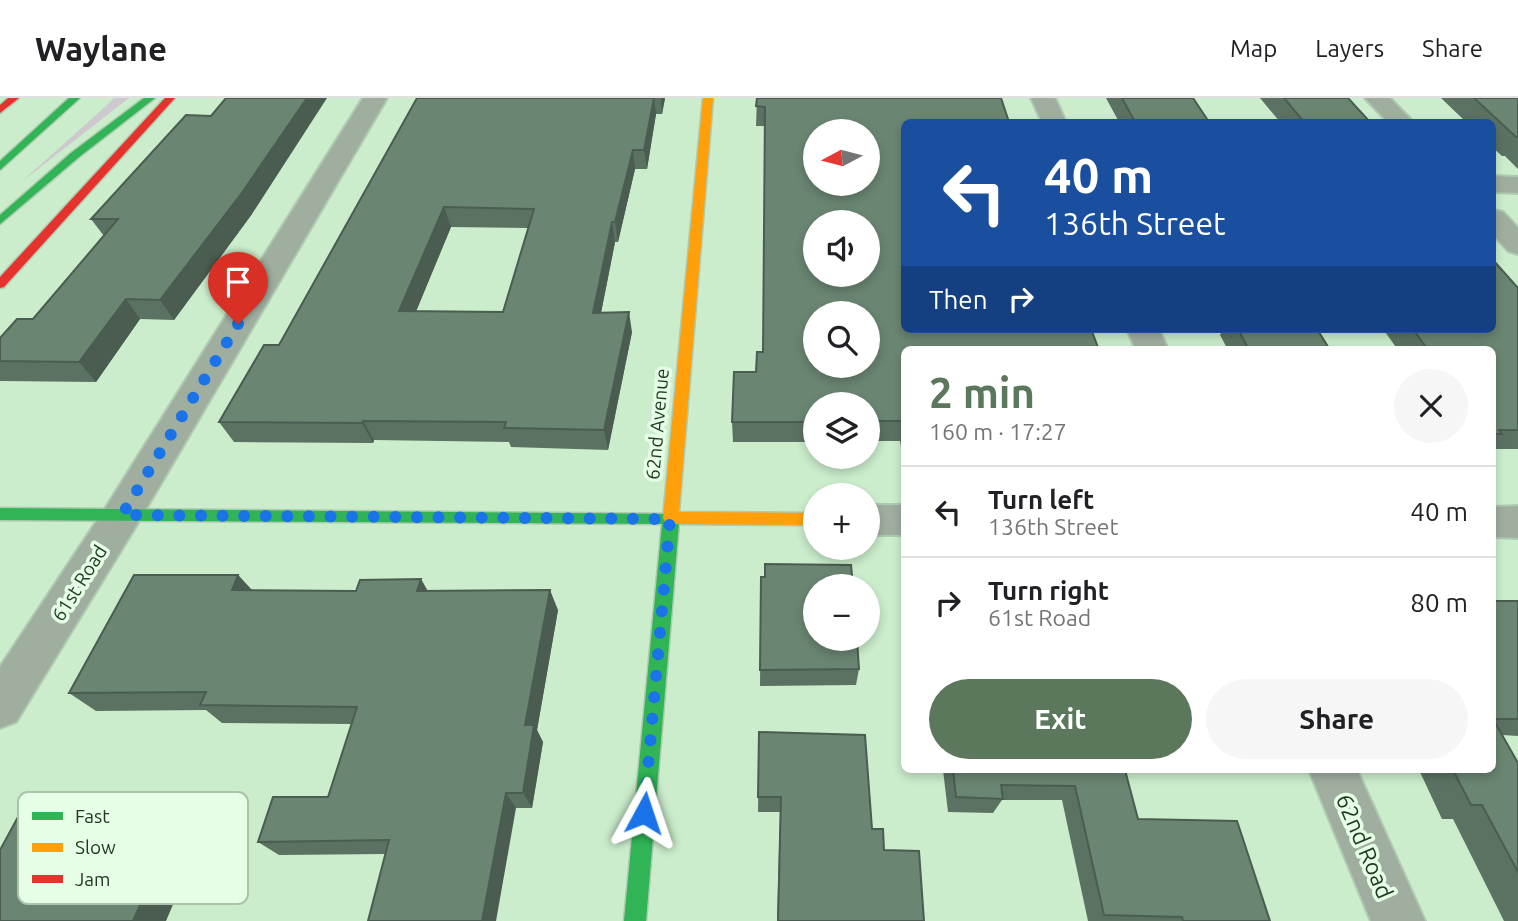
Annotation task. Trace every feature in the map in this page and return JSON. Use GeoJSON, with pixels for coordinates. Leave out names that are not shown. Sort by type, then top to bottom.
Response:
{"type":"FeatureCollection","features":[{"type":"Feature","properties":{"kind":"main road"},"geometry":{"type":"LineString","coordinates":[[0,110],[14,98]]}},
{"type":"Feature","properties":{"kind":"main road"},"geometry":{"type":"LineString","coordinates":[[0,167],[75,98]]}},
{"type":"Feature","properties":{"kind":"main road"},"geometry":{"type":"LineString","coordinates":[[0,221],[75,155],[150,98]]}},
{"type":"Feature","properties":{"kind":"main road"},"geometry":{"type":"LineString","coordinates":[[0,284],[170,98]]}},
{"type":"Feature","properties":{"kind":"main road","name":"62nd Avenue"},"geometry":{"type":"LineString","coordinates":[[635,921],[708,98]]}},
{"type":"Feature","properties":{"kind":"main road"},"geometry":{"type":"LineString","coordinates":[[0,514],[803,519]]}},
{"type":"Feature","properties":{"kind":"street","name":"61st Road"},"geometry":{"type":"LineString","coordinates":[[0,708],[122,515],[375,98]]}},
{"type":"Feature","properties":{"kind":"street"},"geometry":{"type":"LineString","coordinates":[[1043,98],[1053,119]]}},
{"type":"Feature","properties":{"kind":"street"},"geometry":{"type":"LineString","coordinates":[[1377,98],[1398,119]]}},
{"type":"Feature","properties":{"kind":"street"},"geometry":{"type":"LineString","coordinates":[[1496,184],[1518,185]]}},
{"type":"Feature","properties":{"kind":"street"},"geometry":{"type":"LineString","coordinates":[[1496,221],[1518,245]]}},
{"type":"Feature","properties":{"kind":"street"},"geometry":{"type":"LineString","coordinates":[[880,520],[901,520]]}},
{"type":"Feature","properties":{"kind":"street"},"geometry":{"type":"LineString","coordinates":[[1496,522],[1518,522]]}},
{"type":"Feature","properties":{"kind":"street","name":"62nd Road"},"geometry":{"type":"LineString","coordinates":[[1334,773],[1398,921]]}},
{"type":"Feature","properties":{"kind":"shaded area"},"geometry":{"type":"Polygon","coordinates":[[[114,98],[129,98],[20,183],[106,106],[114,98]]]}},
{"type":"Feature","properties":{"kind":"building"},"geometry":{"type":"Polygon","coordinates":[[[226,98],[307,98],[241,194],[160,300],[126,299],[79,362],[0,361],[0,338],[17,319],[33,319],[118,219],[91,219],[186,115],[211,116],[226,98]]]}},
{"type":"Feature","properties":{"kind":"building"},"geometry":{"type":"Polygon","coordinates":[[[417,98],[654,98],[644,150],[633,150],[615,222],[612,222],[593,313],[629,312],[604,430],[504,428],[506,422],[219,422],[264,345],[279,345],[417,98]],[[444,207],[399,311],[503,312],[534,209],[444,207]]]}},
{"type":"Feature","properties":{"kind":"building"},"geometry":{"type":"Polygon","coordinates":[[[757,98],[1001,98],[1008,119],[901,119],[901,333],[1093,333],[1097,346],[901,346],[901,421],[880,421],[880,392],[803,392],[803,422],[732,422],[734,372],[756,372],[757,352],[763,352],[765,107],[756,106],[757,98]]]}},
{"type":"Feature","properties":{"kind":"building"},"geometry":{"type":"Polygon","coordinates":[[[1122,98],[1193,98],[1207,119],[1133,119],[1122,98]]]}},
{"type":"Feature","properties":{"kind":"building"},"geometry":{"type":"Polygon","coordinates":[[[1284,98],[1348,98],[1367,119],[1302,119],[1284,98]]]}},
{"type":"Feature","properties":{"kind":"building"},"geometry":{"type":"Polygon","coordinates":[[[1474,98],[1518,98],[1518,137],[1516,137],[1474,98]]]}},
{"type":"Feature","properties":{"kind":"building"},"geometry":{"type":"Polygon","coordinates":[[[1496,263],[1518,288],[1518,430],[1499,430],[1502,434],[1496,434],[1496,346],[1425,346],[1416,333],[1496,333],[1496,263]]]}},
{"type":"Feature","properties":{"kind":"building"},"geometry":{"type":"Polygon","coordinates":[[[1240,333],[1319,333],[1328,346],[1247,346],[1240,333]]]}},
{"type":"Feature","properties":{"kind":"building"},"geometry":{"type":"Polygon","coordinates":[[[765,564],[851,565],[852,574],[803,574],[803,651],[858,651],[859,669],[760,670],[761,577],[765,577],[765,564]]]}},
{"type":"Feature","properties":{"kind":"building"},"geometry":{"type":"Polygon","coordinates":[[[134,575],[238,575],[232,590],[356,591],[360,580],[421,579],[417,591],[550,590],[525,725],[534,725],[523,793],[506,793],[482,921],[368,921],[389,840],[258,842],[273,797],[328,797],[357,707],[200,705],[206,692],[69,693],[134,575]]]}},
{"type":"Feature","properties":{"kind":"building"},"geometry":{"type":"Polygon","coordinates":[[[1496,601],[1518,601],[1518,719],[1496,719],[1496,601]]]}},
{"type":"Feature","properties":{"kind":"building"},"geometry":{"type":"Polygon","coordinates":[[[1496,724],[1518,763],[1518,872],[1482,805],[1471,805],[1455,773],[1496,773],[1496,724]]]}},
{"type":"Feature","properties":{"kind":"building"},"geometry":{"type":"Polygon","coordinates":[[[759,732],[865,735],[872,829],[883,829],[884,850],[919,851],[924,921],[778,921],[781,797],[758,797],[759,732]]]}},
{"type":"Feature","properties":{"kind":"building"},"geometry":{"type":"Polygon","coordinates":[[[953,773],[1126,773],[1138,819],[1237,821],[1270,921],[1183,921],[1182,917],[1104,915],[1075,786],[1001,785],[1003,799],[956,797],[953,773]]]}},
{"type":"Feature","properties":{"kind":"building"},"geometry":{"type":"Polygon","coordinates":[[[18,817],[18,904],[141,904],[133,921],[0,921],[0,850],[18,817]]]}},
{"type":"Feature","properties":{"kind":"traffic: fast"},"geometry":{"type":"LineString","coordinates":[[0,167],[75,98]]}},
{"type":"Feature","properties":{"kind":"traffic: fast"},"geometry":{"type":"LineString","coordinates":[[0,221],[75,155],[150,98]]}},
{"type":"Feature","properties":{"kind":"traffic: fast"},"geometry":{"type":"LineString","coordinates":[[0,514],[674,518]]}},
{"type":"Feature","properties":{"kind":"traffic: fast"},"geometry":{"type":"LineString","coordinates":[[635,921],[671,518]]}},
{"type":"Feature","properties":{"kind":"traffic: slow"},"geometry":{"type":"LineString","coordinates":[[671,518],[708,98]]}},
{"type":"Feature","properties":{"kind":"traffic: slow"},"geometry":{"type":"LineString","coordinates":[[674,518],[803,519]]}},
{"type":"Feature","properties":{"kind":"traffic: jam"},"geometry":{"type":"LineString","coordinates":[[0,110],[14,98]]}},
{"type":"Feature","properties":{"kind":"traffic: jam"},"geometry":{"type":"LineString","coordinates":[[0,284],[170,98]]}},
{"type":"Feature","properties":{"kind":"route"},"geometry":{"type":"LineString","coordinates":[[238,324],[122,515],[670,519],[644,813]]}}]}
